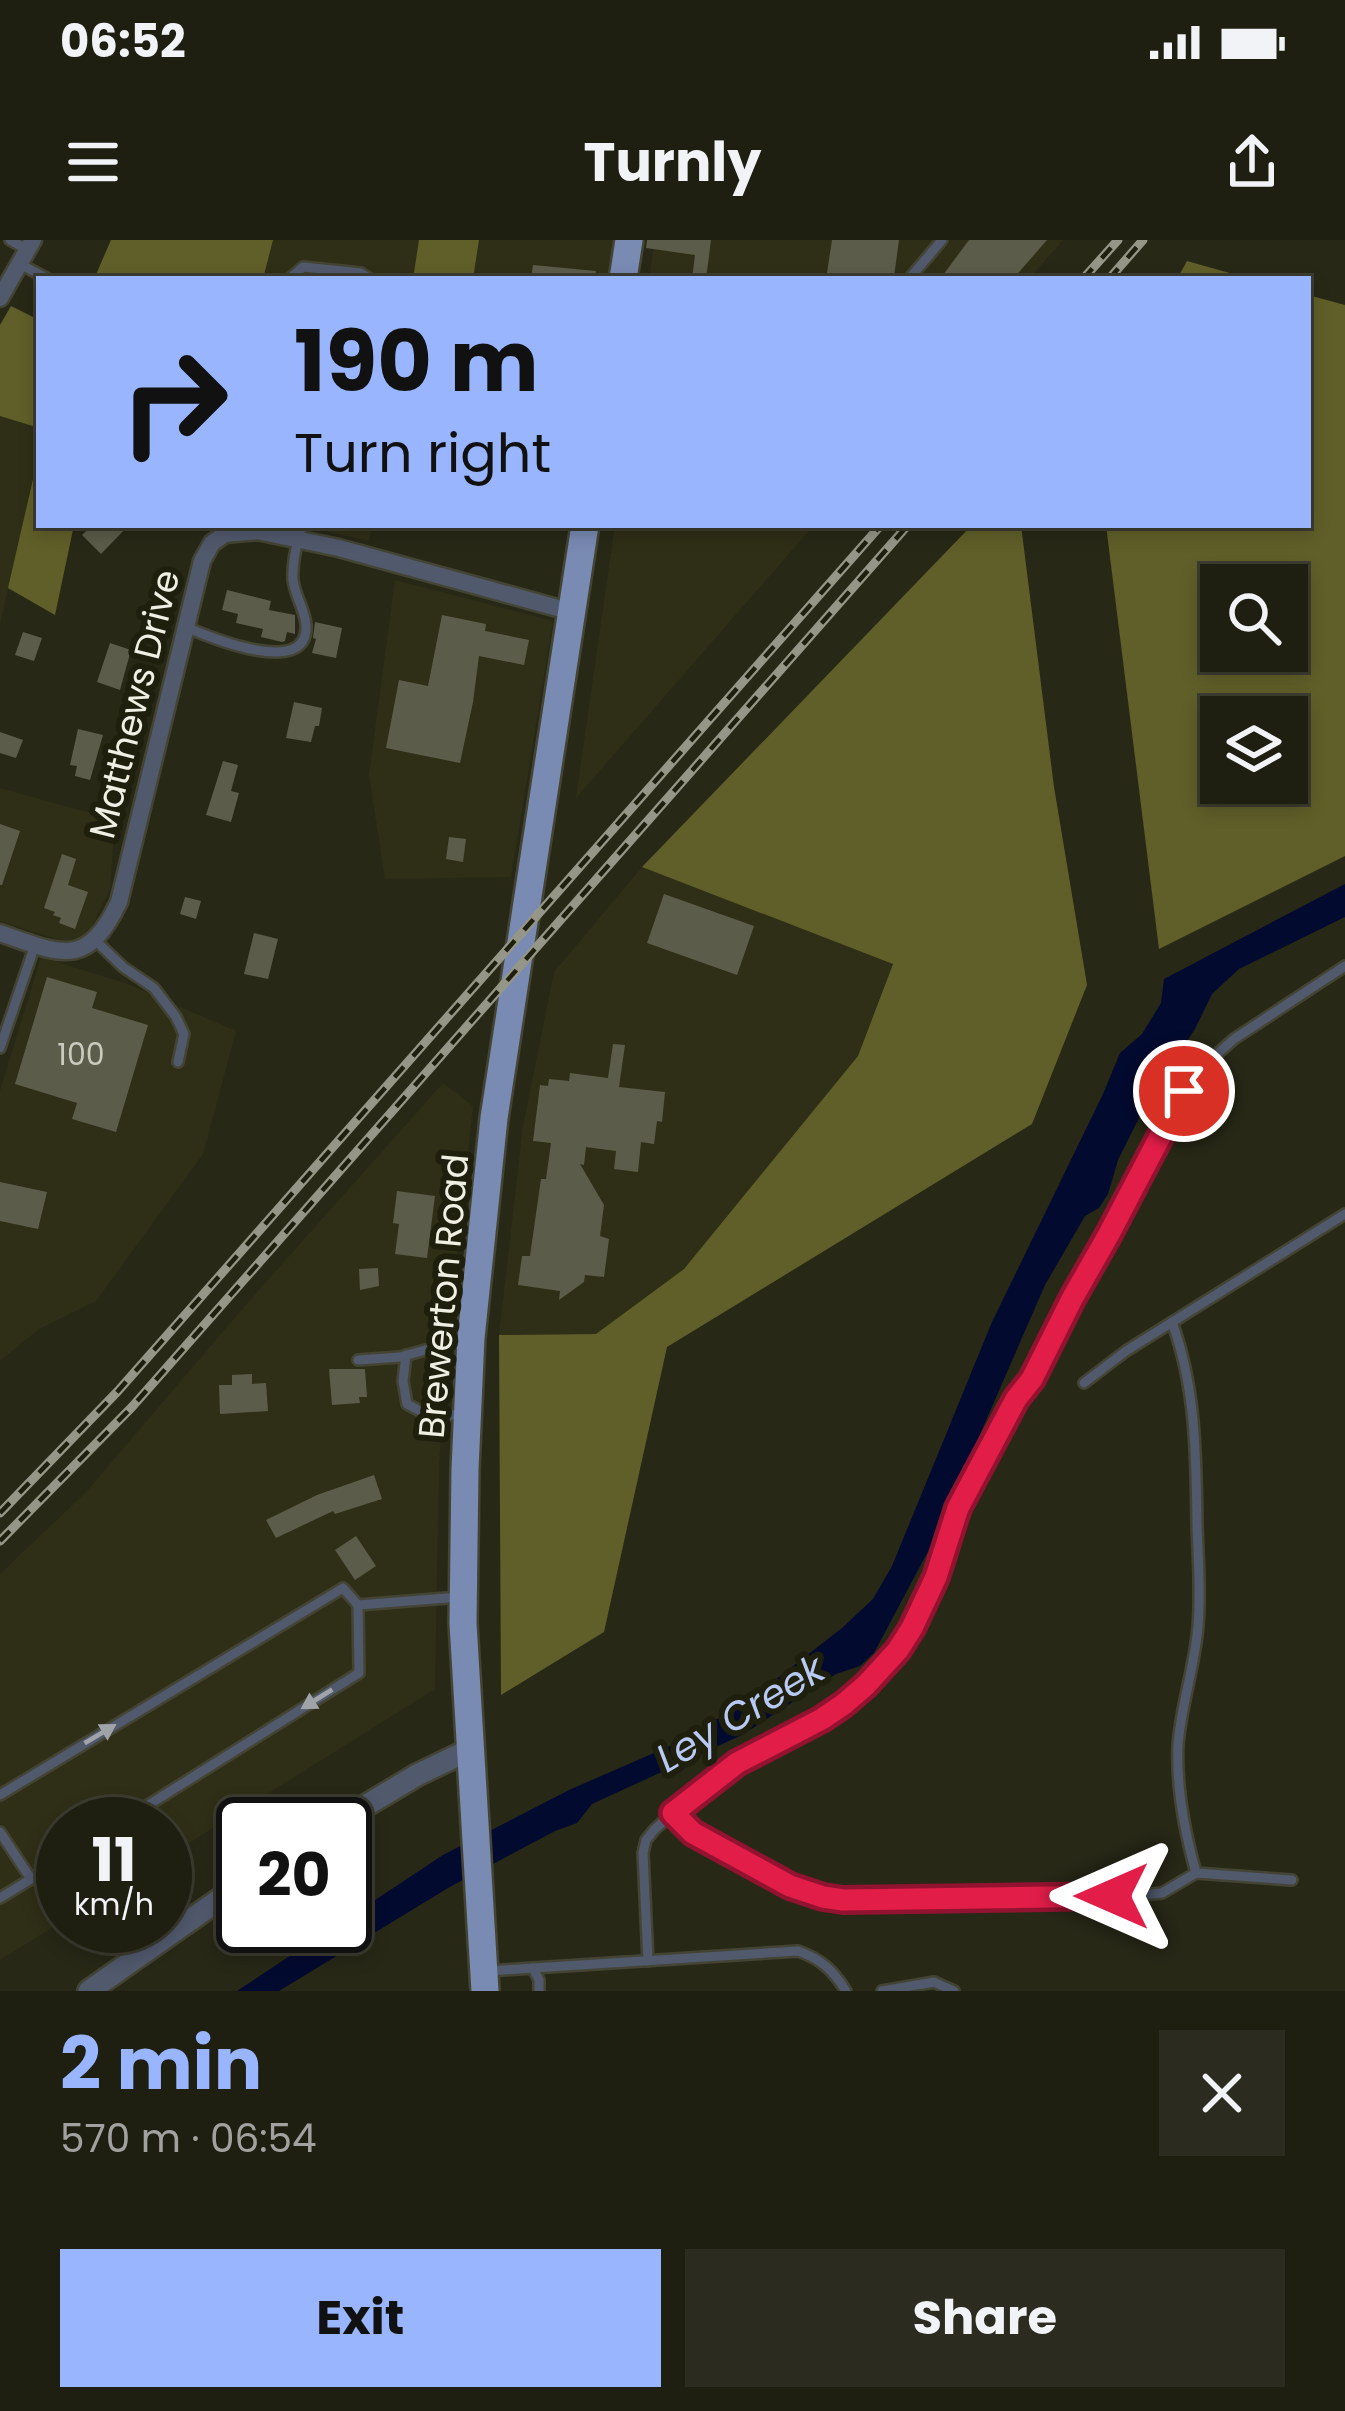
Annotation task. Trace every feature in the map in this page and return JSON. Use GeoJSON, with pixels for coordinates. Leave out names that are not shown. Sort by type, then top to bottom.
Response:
{"type":"FeatureCollection","features":[{"type":"Feature","properties":{"kind":"main road"},"geometry":{"type":"LineString","coordinates":[[623,276],[629,240]]}},
{"type":"Feature","properties":{"kind":"main road","name":"Brewerton Road"},"geometry":{"type":"LineString","coordinates":[[485,1981],[463,1597],[471,1342],[494,1118],[585,528]]}},
{"type":"Feature","properties":{"kind":"street"},"geometry":{"type":"LineString","coordinates":[[0,298],[27,251]]}},
{"type":"Feature","properties":{"kind":"street"},"geometry":{"type":"LineString","coordinates":[[300,532],[339,548],[572,612]]}},
{"type":"Feature","properties":{"kind":"street","name":"Matthews Drive"},"geometry":{"type":"LineString","coordinates":[[101,933],[119,902],[202,561],[212,543],[225,534],[300,532]]}},
{"type":"Feature","properties":{"kind":"street"},"geometry":{"type":"LineString","coordinates":[[0,933],[61,953],[78,951],[101,933]]}},
{"type":"Feature","properties":{"kind":"street"},"geometry":{"type":"LineString","coordinates":[[372,1802],[469,1750]]}},
{"type":"Feature","properties":{"kind":"street"},"geometry":{"type":"LineString","coordinates":[[89,1991],[216,1902]]}},
{"type":"Feature","properties":{"kind":"lane"},"geometry":{"type":"LineString","coordinates":[[10,240],[27,251],[46,276]]}},
{"type":"Feature","properties":{"kind":"lane"},"geometry":{"type":"LineString","coordinates":[[912,276],[942,240]]}},
{"type":"Feature","properties":{"kind":"lane"},"geometry":{"type":"LineString","coordinates":[[293,276],[304,267],[366,276]]}},
{"type":"Feature","properties":{"kind":"lane"},"geometry":{"type":"LineString","coordinates":[[186,627],[223,643],[271,652],[287,652],[303,641],[307,626],[293,580],[300,532]]}},
{"type":"Feature","properties":{"kind":"lane"},"geometry":{"type":"LineString","coordinates":[[101,933],[123,968],[154,988],[176,1017],[184,1034],[178,1062]]}},
{"type":"Feature","properties":{"kind":"lane"},"geometry":{"type":"LineString","coordinates":[[0,1048],[34,945]]}},
{"type":"Feature","properties":{"kind":"lane"},"geometry":{"type":"LineString","coordinates":[[648,1961],[644,1847],[655,1829],[737,1763],[844,1704],[898,1650],[930,1590],[958,1508],[1184,1091],[1234,1039],[1345,966]]}},
{"type":"Feature","properties":{"kind":"lane"},"geometry":{"type":"LineString","coordinates":[[1084,1383],[1126,1351],[1345,1214]]}},
{"type":"Feature","properties":{"kind":"lane"},"geometry":{"type":"LineString","coordinates":[[1172,1322],[1186,1372],[1195,1437],[1199,1622],[1178,1764],[1196,1873]]}},
{"type":"Feature","properties":{"kind":"lane"},"geometry":{"type":"LineString","coordinates":[[358,1360],[471,1342]]}},
{"type":"Feature","properties":{"kind":"lane"},"geometry":{"type":"LineString","coordinates":[[406,1355],[407,1404],[422,1412],[467,1417]]}},
{"type":"Feature","properties":{"kind":"lane"},"geometry":{"type":"LineString","coordinates":[[0,1795],[343,1588],[358,1604],[359,1673],[161,1797]]}},
{"type":"Feature","properties":{"kind":"lane"},"geometry":{"type":"LineString","coordinates":[[358,1604],[463,1597]]}},
{"type":"Feature","properties":{"kind":"lane"},"geometry":{"type":"LineString","coordinates":[[673,1813],[693,1833],[790,1886],[843,1900],[1142,1895],[1162,1893],[1196,1873],[1292,1880]]}},
{"type":"Feature","properties":{"kind":"lane"},"geometry":{"type":"LineString","coordinates":[[0,1832],[31,1879]]}},
{"type":"Feature","properties":{"kind":"lane"},"geometry":{"type":"LineString","coordinates":[[0,1898],[36,1876]]}},
{"type":"Feature","properties":{"kind":"lane"},"geometry":{"type":"LineString","coordinates":[[485,1981],[533,1968],[798,1951],[817,1958],[835,1973],[846,1991]]}},
{"type":"Feature","properties":{"kind":"lane"},"geometry":{"type":"LineString","coordinates":[[533,1968],[539,1991]]}},
{"type":"Feature","properties":{"kind":"lane"},"geometry":{"type":"LineString","coordinates":[[882,1991],[934,1982],[954,1991]]}},
{"type":"Feature","properties":{"kind":"shaded area"},"geometry":{"type":"Polygon","coordinates":[[[111,240],[273,240],[264,276],[95,276],[111,240]]]}},
{"type":"Feature","properties":{"kind":"shaded area"},"geometry":{"type":"Polygon","coordinates":[[[273,240],[420,240],[414,276],[264,276],[273,240]]]}},
{"type":"Feature","properties":{"kind":"shaded area"},"geometry":{"type":"Polygon","coordinates":[[[419,240],[479,240],[473,276],[413,276],[419,240]]]}},
{"type":"Feature","properties":{"kind":"shaded area"},"geometry":{"type":"Polygon","coordinates":[[[479,240],[615,240],[609,276],[473,276],[479,240]]]}},
{"type":"Feature","properties":{"kind":"shaded area"},"geometry":{"type":"Polygon","coordinates":[[[655,240],[1063,240],[1032,276],[649,276],[655,240]]]}},
{"type":"Feature","properties":{"kind":"shaded area"},"geometry":{"type":"Polygon","coordinates":[[[1187,261],[1240,276],[1179,276],[1187,261]]]}},
{"type":"Feature","properties":{"kind":"shaded area"},"geometry":{"type":"Polygon","coordinates":[[[1311,296],[1345,305],[1345,856],[1159,949],[1106,528],[1311,528],[1311,296]]]}},
{"type":"Feature","properties":{"kind":"shaded area"},"geometry":{"type":"Polygon","coordinates":[[[11,306],[36,318],[36,427],[0,416],[0,325],[11,306]]]}},
{"type":"Feature","properties":{"kind":"shaded area"},"geometry":{"type":"Polygon","coordinates":[[[0,416],[36,427],[36,466],[0,624],[0,416]]]}},
{"type":"Feature","properties":{"kind":"shaded area"},"geometry":{"type":"Polygon","coordinates":[[[36,466],[36,528],[73,528],[55,615],[8,588],[36,466]]]}},
{"type":"Feature","properties":{"kind":"shaded area"},"geometry":{"type":"Polygon","coordinates":[[[312,528],[371,528],[369,541],[312,528]]]}},
{"type":"Feature","properties":{"kind":"shaded area"},"geometry":{"type":"Polygon","coordinates":[[[615,528],[811,528],[576,798],[615,528]]]}},
{"type":"Feature","properties":{"kind":"shaded area"},"geometry":{"type":"Polygon","coordinates":[[[969,528],[1021,528],[1054,787],[1087,985],[1032,1124],[667,1347],[604,1632],[501,1695],[499,1335],[596,1334],[684,1269],[858,1056],[893,964],[642,867],[969,528]]]}},
{"type":"Feature","properties":{"kind":"shaded area"},"geometry":{"type":"Polygon","coordinates":[[[395,580],[553,621],[511,877],[385,879],[369,775],[395,580]]]}},
{"type":"Feature","properties":{"kind":"shaded area"},"geometry":{"type":"Polygon","coordinates":[[[0,788],[115,820],[110,889],[87,937],[68,943],[0,921],[0,788]]]}},
{"type":"Feature","properties":{"kind":"shaded area"},"geometry":{"type":"Polygon","coordinates":[[[642,867],[893,963],[858,1056],[684,1269],[596,1334],[499,1335],[523,1126],[554,972],[642,867]]]}},
{"type":"Feature","properties":{"kind":"shaded area"},"geometry":{"type":"Polygon","coordinates":[[[41,957],[125,983],[236,1031],[203,1154],[96,1301],[39,1329],[0,1361],[0,1091],[41,957]]]}},
{"type":"Feature","properties":{"kind":"shaded area"},"geometry":{"type":"Polygon","coordinates":[[[443,1083],[473,1106],[439,1464],[435,1689],[262,1797],[216,1797],[216,1826],[192,1841],[192,1797],[36,1797],[36,1938],[0,1960],[0,1574],[86,1492],[443,1083]]]}},
{"type":"Feature","properties":{"kind":"water","name":"Ley Creek"},"geometry":{"type":"Polygon","coordinates":[[[1345,884],[1345,917],[1239,969],[1212,994],[1195,1029],[1150,1096],[1118,1160],[1108,1194],[1099,1208],[1085,1216],[1045,1285],[934,1540],[874,1653],[860,1666],[836,1674],[742,1735],[592,1804],[577,1823],[448,1888],[372,1934],[372,1902],[443,1855],[569,1790],[670,1746],[747,1702],[873,1599],[892,1566],[992,1322],[1120,1053],[1142,1034],[1161,1003],[1164,979],[1345,884]]]}},
{"type":"Feature","properties":{"kind":"water"},"geometry":{"type":"Polygon","coordinates":[[[294,1953],[341,1953],[279,1991],[237,1991],[294,1953]]]}},
{"type":"Feature","properties":{"kind":"building"},"geometry":{"type":"Polygon","coordinates":[[[647,240],[711,240],[706,276],[692,276],[695,255],[646,248],[647,240]]]}},
{"type":"Feature","properties":{"kind":"building"},"geometry":{"type":"Polygon","coordinates":[[[832,240],[899,240],[894,276],[826,276],[832,240]]]}},
{"type":"Feature","properties":{"kind":"building"},"geometry":{"type":"Polygon","coordinates":[[[969,240],[1047,240],[1016,276],[942,276],[969,240]]]}},
{"type":"Feature","properties":{"kind":"building"},"geometry":{"type":"Polygon","coordinates":[[[533,265],[596,271],[595,276],[531,276],[533,265]]]}},
{"type":"Feature","properties":{"kind":"building"},"geometry":{"type":"Polygon","coordinates":[[[90,528],[126,528],[101,554],[82,535],[90,528]]]}},
{"type":"Feature","properties":{"kind":"building"},"geometry":{"type":"Polygon","coordinates":[[[227,590],[271,601],[269,610],[295,615],[295,634],[287,632],[282,642],[261,637],[263,629],[236,623],[238,614],[222,610],[227,590]]]}},
{"type":"Feature","properties":{"kind":"building"},"geometry":{"type":"Polygon","coordinates":[[[442,615],[529,640],[524,665],[479,656],[460,763],[386,748],[399,680],[428,686],[442,615]]]}},
{"type":"Feature","properties":{"kind":"building"},"geometry":{"type":"Polygon","coordinates":[[[315,622],[342,628],[336,658],[312,653],[315,622]]]}},
{"type":"Feature","properties":{"kind":"building"},"geometry":{"type":"Polygon","coordinates":[[[23,632],[42,638],[34,661],[15,655],[23,632]]]}},
{"type":"Feature","properties":{"kind":"building"},"geometry":{"type":"Polygon","coordinates":[[[110,643],[131,650],[120,690],[97,682],[110,643]]]}},
{"type":"Feature","properties":{"kind":"building"},"geometry":{"type":"Polygon","coordinates":[[[294,702],[322,708],[311,742],[286,738],[294,702]]]}},
{"type":"Feature","properties":{"kind":"building"},"geometry":{"type":"Polygon","coordinates":[[[78,729],[103,735],[90,780],[75,776],[77,766],[70,765],[78,729]]]}},
{"type":"Feature","properties":{"kind":"building"},"geometry":{"type":"Polygon","coordinates":[[[0,732],[23,740],[16,758],[0,753],[0,732]]]}},
{"type":"Feature","properties":{"kind":"building"},"geometry":{"type":"Polygon","coordinates":[[[223,761],[238,765],[231,791],[239,793],[231,822],[206,815],[223,761]]]}},
{"type":"Feature","properties":{"kind":"building"},"geometry":{"type":"Polygon","coordinates":[[[0,824],[20,831],[2,885],[0,885],[0,824]]]}},
{"type":"Feature","properties":{"kind":"building"},"geometry":{"type":"Polygon","coordinates":[[[449,837],[466,839],[463,862],[446,859],[449,837]]]}},
{"type":"Feature","properties":{"kind":"building"},"geometry":{"type":"Polygon","coordinates":[[[62,854],[76,859],[68,885],[88,892],[75,929],[59,923],[55,912],[44,908],[62,854]]]}},
{"type":"Feature","properties":{"kind":"building"},"geometry":{"type":"Polygon","coordinates":[[[664,894],[754,926],[737,975],[647,943],[664,894]]]}},
{"type":"Feature","properties":{"kind":"building"},"geometry":{"type":"Polygon","coordinates":[[[185,897],[201,901],[196,919],[180,914],[185,897]]]}},
{"type":"Feature","properties":{"kind":"building"},"geometry":{"type":"Polygon","coordinates":[[[254,933],[278,939],[268,979],[244,974],[254,933]]]}},
{"type":"Feature","properties":{"kind":"building"},"geometry":{"type":"Polygon","coordinates":[[[47,977],[97,992],[92,1008],[148,1025],[116,1132],[72,1119],[77,1103],[15,1084],[47,977]]]}},
{"type":"Feature","properties":{"kind":"building"},"geometry":{"type":"Polygon","coordinates":[[[613,1044],[625,1045],[619,1087],[665,1092],[662,1122],[657,1121],[654,1144],[641,1142],[638,1172],[614,1169],[616,1151],[586,1147],[584,1165],[580,1164],[604,1205],[600,1236],[609,1239],[604,1277],[585,1275],[584,1282],[559,1300],[560,1291],[518,1285],[522,1256],[530,1256],[551,1143],[533,1141],[540,1085],[548,1086],[549,1079],[569,1081],[570,1073],[608,1078],[613,1044]]]}},
{"type":"Feature","properties":{"kind":"building"},"geometry":{"type":"Polygon","coordinates":[[[0,1182],[47,1192],[38,1229],[0,1221],[0,1182]]]}},
{"type":"Feature","properties":{"kind":"building"},"geometry":{"type":"Polygon","coordinates":[[[397,1191],[435,1196],[427,1258],[395,1254],[397,1191]]]}},
{"type":"Feature","properties":{"kind":"building"},"geometry":{"type":"Polygon","coordinates":[[[378,1268],[379,1286],[360,1290],[359,1269],[378,1268]]]}},
{"type":"Feature","properties":{"kind":"building"},"geometry":{"type":"Polygon","coordinates":[[[329,1369],[365,1369],[367,1397],[359,1397],[360,1403],[332,1405],[329,1369]]]}},
{"type":"Feature","properties":{"kind":"building"},"geometry":{"type":"Polygon","coordinates":[[[252,1374],[252,1384],[266,1383],[268,1411],[220,1414],[219,1385],[232,1385],[232,1375],[252,1374]]]}},
{"type":"Feature","properties":{"kind":"building"},"geometry":{"type":"Polygon","coordinates":[[[374,1475],[382,1499],[333,1511],[276,1538],[266,1520],[317,1495],[374,1475]]]}},
{"type":"Feature","properties":{"kind":"building"},"geometry":{"type":"Polygon","coordinates":[[[356,1536],[376,1566],[355,1580],[335,1550],[356,1536]]]}},
{"type":"Feature","properties":{"kind":"railway"},"geometry":{"type":"LineString","coordinates":[[1086,276],[1118,240]]}},
{"type":"Feature","properties":{"kind":"railway"},"geometry":{"type":"LineString","coordinates":[[1112,276],[1143,240]]}},
{"type":"Feature","properties":{"kind":"railway"},"geometry":{"type":"LineString","coordinates":[[0,1513],[118,1391],[878,528]]}},
{"type":"Feature","properties":{"kind":"railway"},"geometry":{"type":"LineString","coordinates":[[0,1541],[132,1407],[905,528]]}},
{"type":"Feature","properties":{"kind":"route"},"geometry":{"type":"LineString","coordinates":[[1112,1896],[823,1897],[790,1886],[693,1833],[673,1813],[716,1776],[844,1704],[898,1650],[925,1604],[958,1508],[1184,1091]]}}]}
